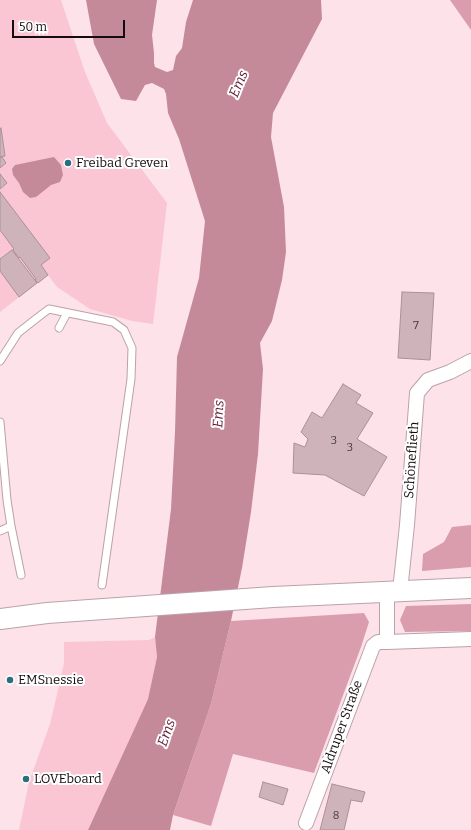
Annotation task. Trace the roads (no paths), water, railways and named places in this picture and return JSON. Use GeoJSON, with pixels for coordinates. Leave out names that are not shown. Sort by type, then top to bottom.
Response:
{"type":"FeatureCollection","features":[{"type":"Feature","properties":{"kind":"main road"},"geometry":{"type":"LineString","coordinates":[[0,619],[47,614],[273,597],[471,588]]}},
{"type":"Feature","properties":{"kind":"street","name":"Schöneflieth"},"geometry":{"type":"LineString","coordinates":[[394,591],[407,525],[417,393],[428,380],[450,372],[471,361]]}},
{"type":"Feature","properties":{"kind":"street"},"geometry":{"type":"LineString","coordinates":[[387,642],[394,591]]}},
{"type":"Feature","properties":{"kind":"street","name":"Aldruper Straße"},"geometry":{"type":"LineString","coordinates":[[306,823],[372,646],[378,642],[471,639]]}},
{"type":"Feature","properties":{"kind":"lane"},"geometry":{"type":"LineString","coordinates":[[0,361],[18,333],[49,309],[113,322],[124,330],[132,348],[130,379],[102,585]]}},
{"type":"Feature","properties":{"kind":"lane"},"geometry":{"type":"LineString","coordinates":[[59,328],[67,313]]}},
{"type":"Feature","properties":{"kind":"lane"},"geometry":{"type":"LineString","coordinates":[[0,422],[7,500],[21,575]]}},
{"type":"Feature","properties":{"kind":"lane"},"geometry":{"type":"LineString","coordinates":[[0,531],[11,526]]}},
{"type":"Feature","properties":{"kind":"water","name":"Ems"},"geometry":{"type":"Polygon","coordinates":[[[86,0],[157,0],[152,35],[154,63],[155,67],[167,72],[173,70],[176,56],[182,48],[186,22],[193,0],[321,0],[322,19],[273,113],[271,137],[284,207],[286,252],[282,280],[272,321],[260,343],[263,369],[258,454],[251,512],[242,568],[231,621],[211,704],[173,815],[170,830],[88,830],[148,699],[157,657],[155,637],[171,509],[177,357],[199,278],[205,221],[179,139],[168,113],[164,89],[152,83],[145,85],[136,101],[121,99],[94,44],[86,0]]]}},
{"type":"Feature","properties":{"kind":"water"},"geometry":{"type":"Polygon","coordinates":[[[54,157],[61,165],[63,175],[60,182],[51,185],[36,197],[30,198],[23,192],[13,175],[12,169],[15,165],[54,157]]]}},
{"type":"Feature","properties":{"kind":"place","name":"Freibad Greven"},"geometry":{"type":"Point","coordinates":[68,163]}},
{"type":"Feature","properties":{"kind":"place","name":"EMSnessie"},"geometry":{"type":"Point","coordinates":[10,680]}},
{"type":"Feature","properties":{"kind":"place","name":"LOVEboard"},"geometry":{"type":"Point","coordinates":[26,779]}}]}
